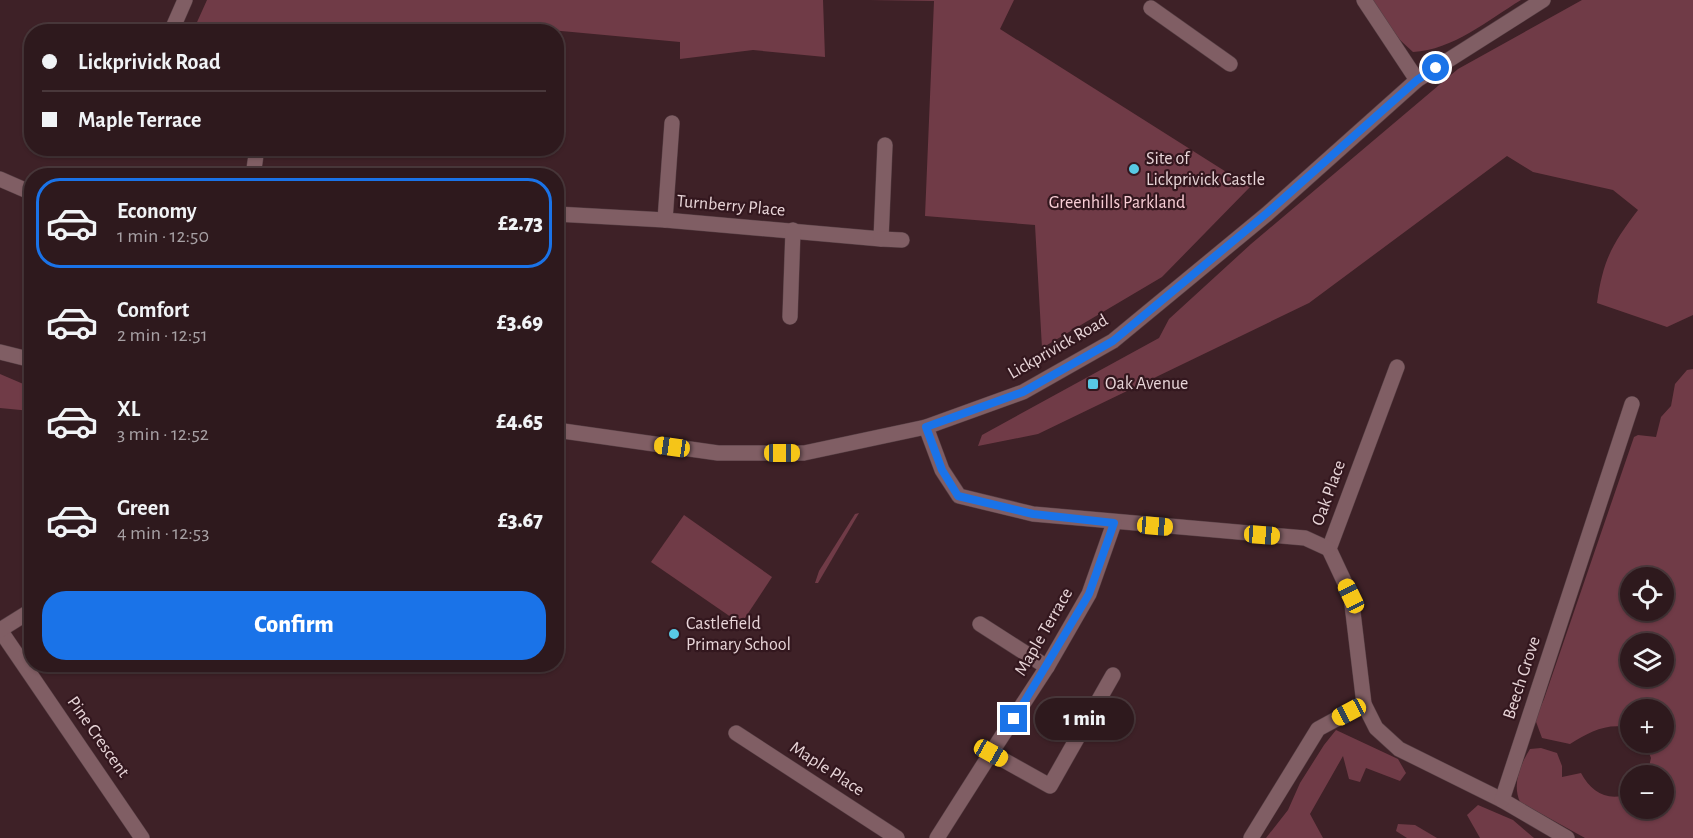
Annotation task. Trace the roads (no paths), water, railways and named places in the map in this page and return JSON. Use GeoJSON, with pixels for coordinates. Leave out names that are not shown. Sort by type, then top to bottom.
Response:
{"type":"FeatureCollection","features":[{"type":"Feature","properties":{"kind":"street"},"geometry":{"type":"LineString","coordinates":[[174,24],[185,0]]}},
{"type":"Feature","properties":{"kind":"street"},"geometry":{"type":"LineString","coordinates":[[1364,0],[1417,80]]}},
{"type":"Feature","properties":{"kind":"street","name":"Lickprivick Road"},"geometry":{"type":"LineString","coordinates":[[564,430],[718,453],[804,453],[926,427],[1023,392],[1113,341],[1267,213],[1417,80],[1543,0]]}},
{"type":"Feature","properties":{"kind":"street"},"geometry":{"type":"LineString","coordinates":[[1149,2],[1230,64]]}},
{"type":"Feature","properties":{"kind":"street","name":"Turnberry Place"},"geometry":{"type":"LineString","coordinates":[[665,220],[672,123]]}},
{"type":"Feature","properties":{"kind":"street"},"geometry":{"type":"LineString","coordinates":[[881,239],[885,145]]}},
{"type":"Feature","properties":{"kind":"street"},"geometry":{"type":"LineString","coordinates":[[0,179],[24,190]]}},
{"type":"Feature","properties":{"kind":"street","name":"Turnberry Place"},"geometry":{"type":"LineString","coordinates":[[564,214],[665,220],[902,240]]}},
{"type":"Feature","properties":{"kind":"street","name":"Turnberry Place"},"geometry":{"type":"LineString","coordinates":[[790,317],[793,230]]}},
{"type":"Feature","properties":{"kind":"street"},"geometry":{"type":"LineString","coordinates":[[0,352],[24,358]]}},
{"type":"Feature","properties":{"kind":"street","name":"Oak Place"},"geometry":{"type":"LineString","coordinates":[[1364,704],[1351,596],[1329,549],[1397,367]]}},
{"type":"Feature","properties":{"kind":"street","name":"Beech Grove"},"geometry":{"type":"LineString","coordinates":[[1502,800],[1632,404]]}},
{"type":"Feature","properties":{"kind":"street"},"geometry":{"type":"LineString","coordinates":[[926,427],[942,470],[958,496],[1033,514],[1114,523],[1305,538],[1329,549]]}},
{"type":"Feature","properties":{"kind":"street","name":"Maple Terrace"},"geometry":{"type":"LineString","coordinates":[[937,838],[1047,667],[1089,594],[1114,523]]}},
{"type":"Feature","properties":{"kind":"street"},"geometry":{"type":"LineString","coordinates":[[0,630],[24,615]]}},
{"type":"Feature","properties":{"kind":"street"},"geometry":{"type":"LineString","coordinates":[[980,624],[1047,667]]}},
{"type":"Feature","properties":{"kind":"street","name":"Pine Crescent"},"geometry":{"type":"LineString","coordinates":[[0,630],[24,665]]}},
{"type":"Feature","properties":{"kind":"street","name":"Pine Crescent"},"geometry":{"type":"LineString","coordinates":[[29,672],[142,838]]}},
{"type":"Feature","properties":{"kind":"street"},"geometry":{"type":"LineString","coordinates":[[991,753],[1050,786],[1113,675]]}},
{"type":"Feature","properties":{"kind":"street"},"geometry":{"type":"LineString","coordinates":[[1251,838],[1317,729],[1364,704],[1376,728],[1399,749],[1502,800],[1567,838]]}},
{"type":"Feature","properties":{"kind":"street","name":"Maple Place"},"geometry":{"type":"LineString","coordinates":[[736,733],[897,838]]}},
{"type":"Feature","properties":{"kind":"place","name":"Site of Lickprivick Castle"},"geometry":{"type":"Point","coordinates":[1134,169]}},
{"type":"Feature","properties":{"kind":"place","name":"Oak Avenue"},"geometry":{"type":"Point","coordinates":[1093,384]}},
{"type":"Feature","properties":{"kind":"place","name":"Castlefield Primary School"},"geometry":{"type":"Point","coordinates":[674,634]}},
{"type":"Feature","properties":{"kind":"park label","name":"Greenhills Parkland"},"geometry":{"type":"Point","coordinates":[1117,203]}}]}
